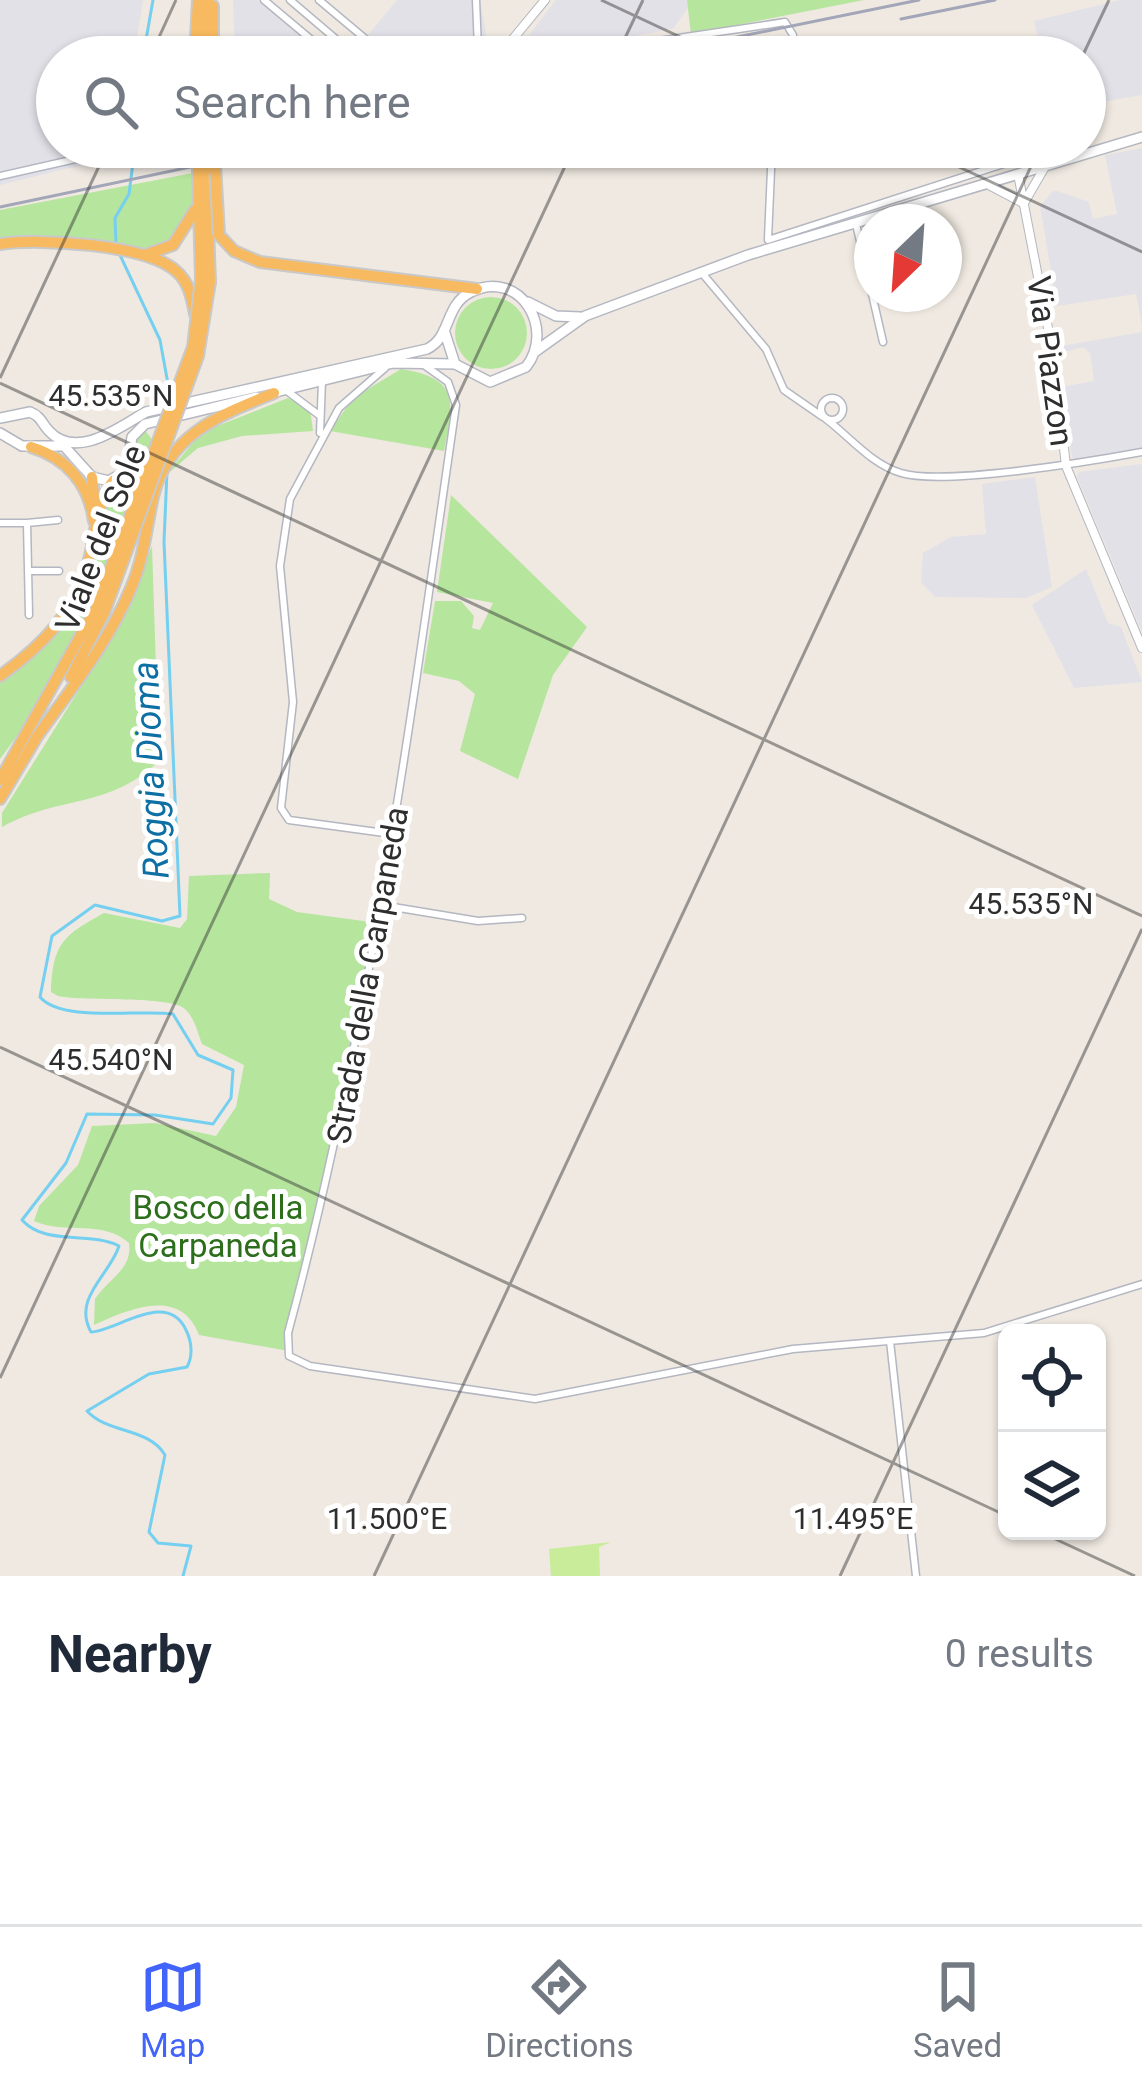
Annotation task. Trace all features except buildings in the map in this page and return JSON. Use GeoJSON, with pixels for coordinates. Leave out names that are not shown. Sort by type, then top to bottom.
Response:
{"type":"FeatureCollection","features":[{"type":"Feature","properties":{"kind":"highway"},"geometry":{"type":"LineString","coordinates":[[196,36],[198,0]]}},
{"type":"Feature","properties":{"kind":"highway"},"geometry":{"type":"LineString","coordinates":[[209,36],[211,0]]}},
{"type":"Feature","properties":{"kind":"highway"},"geometry":{"type":"LineString","coordinates":[[203,168],[198,201],[206,280]]}},
{"type":"Feature","properties":{"kind":"highway"},"geometry":{"type":"LineString","coordinates":[[206,168],[206,280]]}},
{"type":"Feature","properties":{"kind":"highway"},"geometry":{"type":"LineString","coordinates":[[209,168],[219,235],[243,257],[477,289]]}},
{"type":"Feature","properties":{"kind":"highway"},"geometry":{"type":"LineString","coordinates":[[140,255],[163,251],[180,238],[198,201]]}},
{"type":"Feature","properties":{"kind":"highway"},"geometry":{"type":"LineString","coordinates":[[0,244],[31,239],[140,255],[168,265],[185,280],[197,329]]}},
{"type":"Feature","properties":{"kind":"highway","name":"Viale del Sole"},"geometry":{"type":"LineString","coordinates":[[2,775],[100,612],[197,329],[206,280]]}},
{"type":"Feature","properties":{"kind":"highway","name":"Viale del Sole"},"geometry":{"type":"LineString","coordinates":[[0,799],[100,612],[198,356],[206,280]]}},
{"type":"Feature","properties":{"kind":"highway"},"geometry":{"type":"LineString","coordinates":[[36,738],[101,645],[130,590],[171,455],[215,416],[280,392]]}},
{"type":"Feature","properties":{"kind":"highway"},"geometry":{"type":"LineString","coordinates":[[34,445],[76,475],[87,493],[94,529]]}},
{"type":"Feature","properties":{"kind":"highway"},"geometry":{"type":"LineString","coordinates":[[92,477],[94,529]]}},
{"type":"Feature","properties":{"kind":"highway"},"geometry":{"type":"LineString","coordinates":[[0,676],[41,645],[68,613],[85,574],[104,495],[114,480]]}},
{"type":"Feature","properties":{"kind":"main road"},"geometry":{"type":"LineString","coordinates":[[1106,148],[1142,137]]}},
{"type":"Feature","properties":{"kind":"main road"},"geometry":{"type":"LineString","coordinates":[[912,204],[1036,168]]}},
{"type":"Feature","properties":{"kind":"main road"},"geometry":{"type":"LineString","coordinates":[[536,350],[585,316],[767,245],[854,220]]}},
{"type":"Feature","properties":{"kind":"main road"},"geometry":{"type":"LineString","coordinates":[[0,433],[34,445],[64,446],[92,477],[114,480],[128,467],[140,428],[171,412],[427,349],[444,330],[457,302],[477,289],[503,288],[556,316],[585,316]]}},
{"type":"Feature","properties":{"kind":"main road"},"geometry":{"type":"LineString","coordinates":[[0,418],[34,413],[46,429],[67,440],[92,440],[143,413],[280,392],[393,363],[455,364],[480,380],[500,381],[526,367],[536,350],[539,330],[526,301]]}},
{"type":"Feature","properties":{"kind":"main road"},"geometry":{"type":"LineString","coordinates":[[444,330],[455,364]]}},
{"type":"Feature","properties":{"kind":"main road"},"geometry":{"type":"LineString","coordinates":[[12,438],[10,426],[17,415]]}},
{"type":"Feature","properties":{"kind":"main road"},"geometry":{"type":"LineString","coordinates":[[34,445],[46,429]]}},
{"type":"Feature","properties":{"kind":"main road"},"geometry":{"type":"LineString","coordinates":[[108,435],[129,452]]}},
{"type":"Feature","properties":{"kind":"main road"},"geometry":{"type":"LineString","coordinates":[[83,463],[92,440]]}},
{"type":"Feature","properties":{"kind":"street"},"geometry":{"type":"LineString","coordinates":[[264,0],[307,36]]}},
{"type":"Feature","properties":{"kind":"street"},"geometry":{"type":"LineString","coordinates":[[290,0],[332,36]]}},
{"type":"Feature","properties":{"kind":"street"},"geometry":{"type":"LineString","coordinates":[[319,0],[362,36]]}},
{"type":"Feature","properties":{"kind":"street"},"geometry":{"type":"LineString","coordinates":[[476,0],[478,36]]}},
{"type":"Feature","properties":{"kind":"street"},"geometry":{"type":"LineString","coordinates":[[514,36],[545,0]]}},
{"type":"Feature","properties":{"kind":"street"},"geometry":{"type":"LineString","coordinates":[[713,36],[785,22],[793,35]]}},
{"type":"Feature","properties":{"kind":"street"},"geometry":{"type":"LineString","coordinates":[[0,176],[36,168]]}},
{"type":"Feature","properties":{"kind":"street"},"geometry":{"type":"LineString","coordinates":[[771,168],[767,245],[993,168]]}},
{"type":"Feature","properties":{"kind":"street"},"geometry":{"type":"LineString","coordinates":[[1023,172],[1024,168]]}},
{"type":"Feature","properties":{"kind":"street"},"geometry":{"type":"LineString","coordinates":[[986,183],[1021,201],[1044,168]]}},
{"type":"Feature","properties":{"kind":"street","name":"Via Piazzon"},"geometry":{"type":"LineString","coordinates":[[1023,172],[1021,201],[1054,359],[1066,466],[1142,648]]}},
{"type":"Feature","properties":{"kind":"street"},"geometry":{"type":"LineString","coordinates":[[702,273],[766,349],[778,382],[790,396],[882,464],[914,476],[1066,466],[1142,452]]}},
{"type":"Feature","properties":{"kind":"street"},"geometry":{"type":"LineString","coordinates":[[877,312],[884,341]]}},
{"type":"Feature","properties":{"kind":"street","name":"Strada della Carpaneda"},"geometry":{"type":"LineString","coordinates":[[415,361],[437,372],[457,396],[381,905],[336,1154],[288,1333],[290,1356],[310,1366],[535,1399],[723,1360],[984,1333],[1142,1284]]}},
{"type":"Feature","properties":{"kind":"street"},"geometry":{"type":"LineString","coordinates":[[392,833],[289,820],[281,808],[293,702],[280,566],[290,500],[318,443],[347,399],[393,363]]}},
{"type":"Feature","properties":{"kind":"street"},"geometry":{"type":"LineString","coordinates":[[318,443],[322,381],[331,369]]}},
{"type":"Feature","properties":{"kind":"street"},"geometry":{"type":"LineString","coordinates":[[280,392],[310,403],[321,418]]}},
{"type":"Feature","properties":{"kind":"street"},"geometry":{"type":"LineString","coordinates":[[790,396],[838,400],[850,437]]}},
{"type":"Feature","properties":{"kind":"street"},"geometry":{"type":"LineString","coordinates":[[824,402],[825,418]]}},
{"type":"Feature","properties":{"kind":"street"},"geometry":{"type":"LineString","coordinates":[[825,418],[840,416]]}},
{"type":"Feature","properties":{"kind":"street"},"geometry":{"type":"LineString","coordinates":[[0,524],[58,520]]}},
{"type":"Feature","properties":{"kind":"street"},"geometry":{"type":"LineString","coordinates":[[26,523],[28,615]]}},
{"type":"Feature","properties":{"kind":"street"},"geometry":{"type":"LineString","coordinates":[[28,571],[59,571]]}},
{"type":"Feature","properties":{"kind":"street"},"geometry":{"type":"LineString","coordinates":[[381,905],[478,921],[522,918]]}},
{"type":"Feature","properties":{"kind":"street"},"geometry":{"type":"LineString","coordinates":[[890,1340],[916,1576]]}},
{"type":"Feature","properties":{"kind":"shaded area"},"geometry":{"type":"Polygon","coordinates":[[[0,0],[143,0],[137,36],[36,36],[36,168],[70,168],[0,185],[0,0]]]}},
{"type":"Feature","properties":{"kind":"shaded area"},"geometry":{"type":"Polygon","coordinates":[[[233,0],[257,0],[301,36],[234,36],[233,0]]]}},
{"type":"Feature","properties":{"kind":"shaded area"},"geometry":{"type":"Polygon","coordinates":[[[397,0],[480,0],[486,36],[369,36],[397,0]]]}},
{"type":"Feature","properties":{"kind":"shaded area"},"geometry":{"type":"Polygon","coordinates":[[[556,0],[687,0],[688,8],[673,29],[633,36],[528,36],[556,0]]]}},
{"type":"Feature","properties":{"kind":"shaded area"},"geometry":{"type":"Polygon","coordinates":[[[1120,0],[1142,0],[1142,95],[1106,101],[1106,36],[1038,36],[1034,21],[1120,0]]]}},
{"type":"Feature","properties":{"kind":"shaded area"},"geometry":{"type":"Polygon","coordinates":[[[1142,148],[1142,325],[1136,294],[1057,306],[1040,206],[1054,190],[1089,202],[1093,219],[1117,214],[1106,155],[1142,148]]]}},
{"type":"Feature","properties":{"kind":"shaded area"},"geometry":{"type":"Polygon","coordinates":[[[1142,332],[1142,451],[1078,461],[1072,457],[1062,387],[1094,381],[1090,353],[1083,347],[1057,354],[1056,347],[1142,332]]]}},
{"type":"Feature","properties":{"kind":"shaded area"},"geometry":{"type":"Polygon","coordinates":[[[1142,464],[1142,632],[1077,477],[1079,472],[1142,464]]]}},
{"type":"Feature","properties":{"kind":"shaded area"},"geometry":{"type":"Polygon","coordinates":[[[1035,477],[1052,587],[1026,598],[935,597],[921,582],[923,553],[951,537],[986,534],[982,484],[1035,477]]]}},
{"type":"Feature","properties":{"kind":"shaded area"},"geometry":{"type":"Polygon","coordinates":[[[1086,569],[1108,623],[1121,627],[1142,682],[1074,688],[1032,605],[1086,569]]]}},
{"type":"Feature","properties":{"kind":"green space"},"geometry":{"type":"Polygon","coordinates":[[[687,0],[864,0],[691,34],[687,0]]]}},
{"type":"Feature","properties":{"kind":"green space"},"geometry":{"type":"Polygon","coordinates":[[[193,173],[191,216],[170,241],[126,251],[0,242],[0,210],[193,173]]]}},
{"type":"Feature","properties":{"kind":"green space"},"geometry":{"type":"Polygon","coordinates":[[[491,297],[517,307],[527,333],[517,359],[491,369],[465,359],[455,333],[465,307],[491,297]]]}},
{"type":"Feature","properties":{"kind":"green space"},"geometry":{"type":"Polygon","coordinates":[[[401,369],[434,379],[448,395],[450,419],[444,451],[330,431],[353,398],[401,369]]]}},
{"type":"Feature","properties":{"kind":"green space"},"geometry":{"type":"Polygon","coordinates":[[[288,398],[310,409],[313,431],[242,436],[198,448],[166,475],[202,432],[288,398]]]}},
{"type":"Feature","properties":{"kind":"green space"},"geometry":{"type":"Polygon","coordinates":[[[144,429],[154,442],[88,606],[47,687],[0,759],[0,681],[43,649],[75,611],[95,559],[106,496],[130,474],[132,447],[144,429]]]}},
{"type":"Feature","properties":{"kind":"green space"},"geometry":{"type":"Polygon","coordinates":[[[451,495],[587,627],[553,675],[518,779],[460,751],[475,694],[459,681],[423,673],[435,601],[461,601],[474,616],[472,628],[480,630],[493,603],[437,592],[451,495]]]}},
{"type":"Feature","properties":{"kind":"green space"},"geometry":{"type":"Polygon","coordinates":[[[152,546],[159,761],[140,777],[102,795],[2,827],[2,813],[119,626],[152,546]]]}},
{"type":"Feature","properties":{"kind":"green space","name":"Bosco della Carpaneda"},"geometry":{"type":"Polygon","coordinates":[[[270,873],[269,899],[297,912],[378,923],[289,1351],[199,1335],[191,1320],[167,1306],[137,1308],[94,1325],[95,1299],[123,1267],[129,1243],[108,1231],[34,1221],[39,1206],[78,1165],[92,1126],[155,1123],[216,1136],[236,1107],[244,1065],[202,1044],[191,1016],[176,1005],[71,998],[51,992],[58,952],[69,935],[104,913],[180,928],[187,919],[189,876],[270,873]]]}},
{"type":"Feature","properties":{"kind":"green space"},"geometry":{"type":"Polygon","coordinates":[[[611,1542],[599,1547],[600,1576],[551,1576],[549,1549],[611,1542]]]}},
{"type":"Feature","properties":{"kind":"waterway","name":"Roggia Dioma"},"geometry":{"type":"LineString","coordinates":[[147,36],[153,0]]}},
{"type":"Feature","properties":{"kind":"waterway","name":"Roggia Dioma"},"geometry":{"type":"LineString","coordinates":[[116,244],[115,218],[129,194],[132,168]]}},
{"type":"Feature","properties":{"kind":"waterway","name":"Roggia Dioma"},"geometry":{"type":"LineString","coordinates":[[119,253],[160,340],[170,395]]}},
{"type":"Feature","properties":{"kind":"waterway","name":"Roggia Dioma"},"geometry":{"type":"LineString","coordinates":[[167,471],[164,542],[180,916],[162,921],[95,905],[52,936],[40,997],[65,1010],[173,1014],[198,1055],[233,1070],[231,1098],[213,1124],[155,1115],[87,1114],[66,1163],[22,1220],[43,1233],[119,1246],[89,1297],[86,1320],[91,1332],[154,1312],[178,1318],[186,1330],[191,1349],[187,1367],[149,1374],[87,1411],[106,1424],[149,1440],[165,1455],[149,1532],[158,1543],[191,1546],[183,1576]]}},
{"type":"Feature","properties":{"kind":"railway"},"geometry":{"type":"LineString","coordinates":[[742,36],[919,0]]}},
{"type":"Feature","properties":{"kind":"railway"},"geometry":{"type":"LineString","coordinates":[[901,19],[995,0]]}},
{"type":"Feature","properties":{"kind":"railway"},"geometry":{"type":"LineString","coordinates":[[0,207],[186,168]]}}]}
